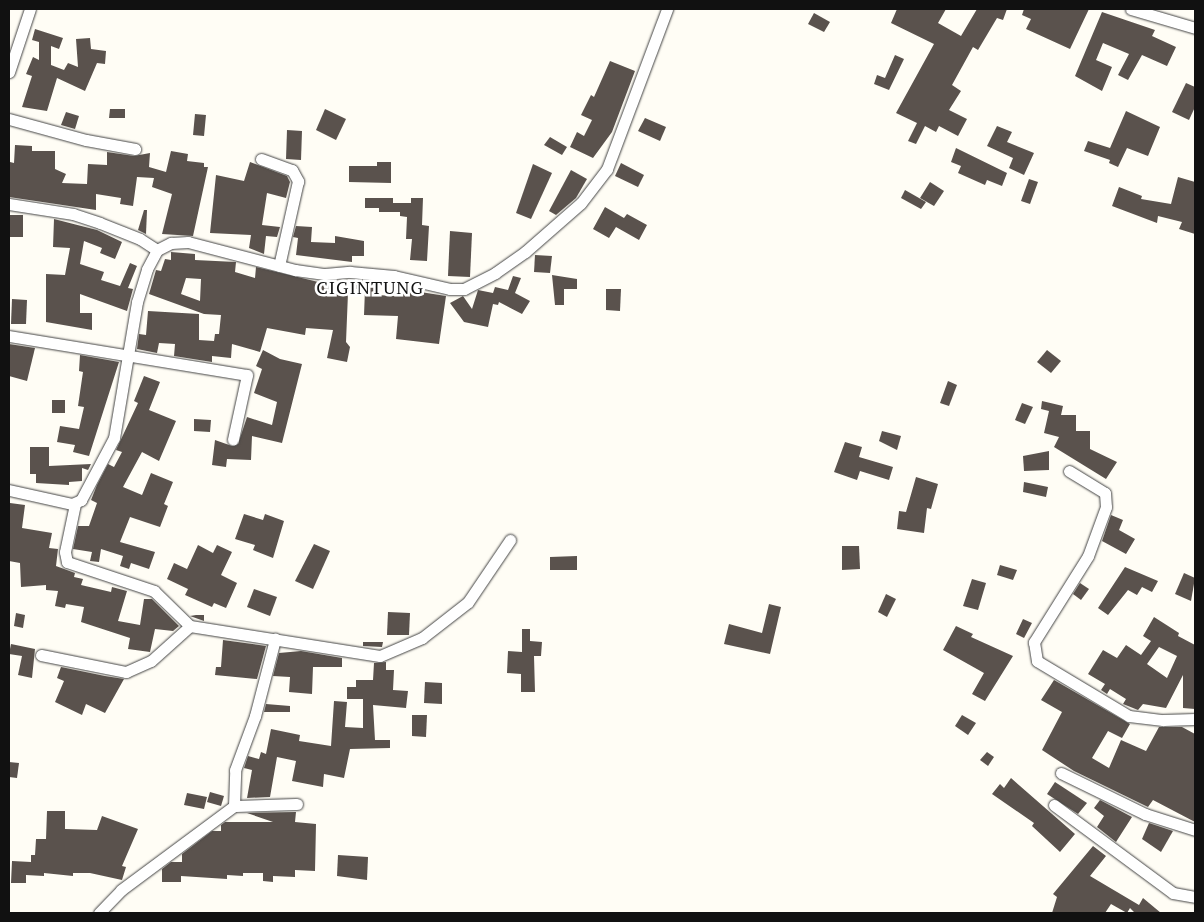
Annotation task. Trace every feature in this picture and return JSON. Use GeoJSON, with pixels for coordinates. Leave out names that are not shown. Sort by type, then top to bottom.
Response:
{"type":"FeatureCollection","features":[{"type":"Feature","properties":{"kind":"street"},"geometry":{"type":"LineString","coordinates":[[9,72],[30,9]]}},
{"type":"Feature","properties":{"kind":"street"},"geometry":{"type":"LineString","coordinates":[[510,540],[468,602],[437,629],[391,653],[380,656],[190,626],[154,591],[66,562],[75,504],[88,489],[114,438],[137,302],[147,269],[157,250],[171,243],[188,242],[279,266],[325,274],[350,272],[394,276],[450,290],[464,289],[495,273],[525,252],[581,203],[607,169],[667,9]]}},
{"type":"Feature","properties":{"kind":"street"},"geometry":{"type":"LineString","coordinates":[[1131,9],[1195,28]]}},
{"type":"Feature","properties":{"kind":"street"},"geometry":{"type":"LineString","coordinates":[[9,119],[86,140],[135,149]]}},
{"type":"Feature","properties":{"kind":"street"},"geometry":{"type":"LineString","coordinates":[[261,159],[292,170],[298,181],[279,266]]}},
{"type":"Feature","properties":{"kind":"street"},"geometry":{"type":"LineString","coordinates":[[9,204],[73,214],[140,239],[157,250]]}},
{"type":"Feature","properties":{"kind":"street"},"geometry":{"type":"LineString","coordinates":[[9,336],[129,354],[247,375],[233,438]]}},
{"type":"Feature","properties":{"kind":"street"},"geometry":{"type":"LineString","coordinates":[[1069,471],[1105,493],[1106,507],[1088,556],[1034,642],[1037,660],[1129,716],[1163,720],[1195,719]]}},
{"type":"Feature","properties":{"kind":"street"},"geometry":{"type":"LineString","coordinates":[[9,490],[75,504]]}},
{"type":"Feature","properties":{"kind":"street"},"geometry":{"type":"LineString","coordinates":[[41,655],[126,672],[150,661],[190,626]]}},
{"type":"Feature","properties":{"kind":"street"},"geometry":{"type":"LineString","coordinates":[[234,806],[235,770],[254,716],[275,639]]}},
{"type":"Feature","properties":{"kind":"street"},"geometry":{"type":"LineString","coordinates":[[1060,774],[1145,814],[1195,830]]}},
{"type":"Feature","properties":{"kind":"street"},"geometry":{"type":"LineString","coordinates":[[99,913],[121,890],[234,806],[297,804]]}},
{"type":"Feature","properties":{"kind":"street"},"geometry":{"type":"LineString","coordinates":[[1054,805],[1173,893],[1195,897]]}},
{"type":"Feature","properties":{"kind":"building"},"geometry":{"type":"Polygon","coordinates":[[[897,9],[946,9],[938,23],[961,36],[977,9],[1007,9],[1003,20],[997,18],[978,50],[973,47],[952,85],[961,91],[949,110],[967,119],[958,136],[939,126],[936,132],[925,126],[916,144],[908,141],[917,123],[896,113],[934,44],[891,23],[897,9]]]}},
{"type":"Feature","properties":{"kind":"building"},"geometry":{"type":"Polygon","coordinates":[[[1024,9],[1089,9],[1070,49],[1026,29],[1031,19],[1022,15],[1024,9]]]}},
{"type":"Feature","properties":{"kind":"building"},"geometry":{"type":"Polygon","coordinates":[[[1102,12],[1155,30],[1152,36],[1176,47],[1167,66],[1142,55],[1128,80],[1118,75],[1129,54],[1103,43],[1096,60],[1112,67],[1102,91],[1075,76],[1102,12]]]}},
{"type":"Feature","properties":{"kind":"building"},"geometry":{"type":"Polygon","coordinates":[[[814,13],[830,22],[824,32],[808,24],[814,13]]]}},
{"type":"Feature","properties":{"kind":"building"},"geometry":{"type":"Polygon","coordinates":[[[35,29],[63,38],[59,49],[51,46],[51,65],[64,70],[68,63],[78,67],[76,39],[90,38],[91,49],[106,51],[105,64],[97,63],[85,91],[57,78],[47,111],[22,107],[32,76],[26,74],[33,57],[39,60],[39,42],[32,40],[35,29]]]}},
{"type":"Feature","properties":{"kind":"building"},"geometry":{"type":"Polygon","coordinates":[[[895,55],[904,59],[889,90],[874,84],[877,75],[885,78],[895,55]]]}},
{"type":"Feature","properties":{"kind":"building"},"geometry":{"type":"Polygon","coordinates":[[[610,61],[635,71],[612,132],[593,158],[570,147],[577,132],[584,136],[592,120],[581,115],[591,95],[594,97],[610,61]]]}},
{"type":"Feature","properties":{"kind":"building"},"geometry":{"type":"Polygon","coordinates":[[[1186,83],[1195,87],[1195,107],[1189,120],[1172,112],[1186,83]]]}},
{"type":"Feature","properties":{"kind":"building"},"geometry":{"type":"Polygon","coordinates":[[[110,109],[125,109],[125,118],[109,118],[110,109]]]}},
{"type":"Feature","properties":{"kind":"building"},"geometry":{"type":"Polygon","coordinates":[[[325,109],[346,119],[336,140],[316,130],[325,109]]]}},
{"type":"Feature","properties":{"kind":"building"},"geometry":{"type":"Polygon","coordinates":[[[1126,111],[1160,127],[1148,156],[1127,148],[1118,167],[1109,163],[1110,160],[1084,151],[1088,141],[1110,148],[1126,111]]]}},
{"type":"Feature","properties":{"kind":"building"},"geometry":{"type":"Polygon","coordinates":[[[66,112],[79,116],[75,129],[61,125],[66,112]]]}},
{"type":"Feature","properties":{"kind":"building"},"geometry":{"type":"Polygon","coordinates":[[[195,114],[206,115],[204,136],[193,135],[195,114]]]}},
{"type":"Feature","properties":{"kind":"building"},"geometry":{"type":"Polygon","coordinates":[[[645,118],[666,127],[660,141],[638,131],[645,118]]]}},
{"type":"Feature","properties":{"kind":"building"},"geometry":{"type":"Polygon","coordinates":[[[997,126],[1012,132],[1007,142],[1034,153],[1024,175],[1009,168],[1013,158],[987,146],[997,126]]]}},
{"type":"Feature","properties":{"kind":"building"},"geometry":{"type":"Polygon","coordinates":[[[287,130],[302,131],[301,160],[286,159],[287,130]]]}},
{"type":"Feature","properties":{"kind":"building"},"geometry":{"type":"Polygon","coordinates":[[[550,137],[567,147],[562,155],[544,145],[550,137]]]}},
{"type":"Feature","properties":{"kind":"building"},"geometry":{"type":"Polygon","coordinates":[[[15,145],[32,146],[32,151],[55,151],[55,169],[66,174],[62,183],[87,184],[88,164],[107,165],[107,152],[134,156],[150,153],[149,167],[166,172],[171,151],[188,154],[187,161],[204,163],[204,167],[208,167],[193,236],[162,234],[172,194],[152,187],[154,178],[137,177],[133,206],[120,204],[121,198],[96,194],[96,210],[9,197],[9,167],[10,162],[14,163],[15,145]]]}},
{"type":"Feature","properties":{"kind":"building"},"geometry":{"type":"Polygon","coordinates":[[[956,148],[1007,173],[1002,186],[987,180],[985,185],[958,173],[961,166],[951,162],[956,148]]]}},
{"type":"Feature","properties":{"kind":"building"},"geometry":{"type":"Polygon","coordinates":[[[250,162],[287,176],[290,182],[286,198],[267,193],[262,225],[280,227],[277,237],[266,236],[264,254],[249,248],[251,235],[210,233],[216,175],[244,181],[250,162]]]}},
{"type":"Feature","properties":{"kind":"building"},"geometry":{"type":"Polygon","coordinates":[[[377,162],[391,162],[391,183],[349,182],[349,166],[377,166],[377,162]]]}},
{"type":"Feature","properties":{"kind":"building"},"geometry":{"type":"Polygon","coordinates":[[[621,163],[644,175],[638,187],[615,176],[621,163]]]}},
{"type":"Feature","properties":{"kind":"building"},"geometry":{"type":"Polygon","coordinates":[[[533,164],[552,173],[531,219],[516,213],[533,164]]]}},
{"type":"Feature","properties":{"kind":"building"},"geometry":{"type":"Polygon","coordinates":[[[571,170],[587,179],[576,198],[556,215],[549,211],[571,170]]]}},
{"type":"Feature","properties":{"kind":"building"},"geometry":{"type":"Polygon","coordinates":[[[1178,177],[1195,182],[1195,234],[1179,229],[1182,222],[1158,216],[1157,223],[1112,206],[1119,187],[1142,196],[1141,199],[1171,204],[1178,177]]]}},
{"type":"Feature","properties":{"kind":"building"},"geometry":{"type":"Polygon","coordinates":[[[1029,179],[1038,182],[1030,204],[1021,201],[1029,179]]]}},
{"type":"Feature","properties":{"kind":"building"},"geometry":{"type":"Polygon","coordinates":[[[930,182],[944,191],[934,206],[920,198],[930,182]]]}},
{"type":"Feature","properties":{"kind":"building"},"geometry":{"type":"Polygon","coordinates":[[[905,190],[926,202],[921,209],[901,198],[905,190]]]}},
{"type":"Feature","properties":{"kind":"building"},"geometry":{"type":"Polygon","coordinates":[[[365,198],[393,198],[393,203],[411,203],[411,198],[423,198],[422,225],[429,226],[427,261],[410,260],[412,239],[406,239],[407,217],[400,216],[400,212],[379,212],[379,208],[365,208],[365,198]]]}},
{"type":"Feature","properties":{"kind":"building"},"geometry":{"type":"Polygon","coordinates":[[[605,207],[624,218],[627,214],[647,225],[639,240],[616,227],[609,238],[593,229],[605,207]]]}},
{"type":"Feature","properties":{"kind":"building"},"geometry":{"type":"Polygon","coordinates":[[[144,210],[147,210],[146,234],[138,230],[144,210]]]}},
{"type":"Feature","properties":{"kind":"building"},"geometry":{"type":"Polygon","coordinates":[[[9,215],[23,215],[23,237],[9,237],[9,215]]]}},
{"type":"Feature","properties":{"kind":"building"},"geometry":{"type":"Polygon","coordinates":[[[54,219],[97,230],[122,242],[115,259],[100,253],[102,248],[84,241],[80,264],[104,272],[101,280],[120,286],[130,263],[137,266],[128,288],[133,289],[127,311],[80,294],[80,313],[92,313],[92,330],[46,322],[46,274],[65,275],[70,248],[53,247],[54,219]]]}},
{"type":"Feature","properties":{"kind":"building"},"geometry":{"type":"Polygon","coordinates":[[[296,226],[312,227],[311,242],[335,243],[335,236],[364,241],[364,256],[352,256],[352,262],[296,255],[298,238],[293,237],[296,226]]]}},
{"type":"Feature","properties":{"kind":"building"},"geometry":{"type":"Polygon","coordinates":[[[450,231],[472,233],[470,277],[448,276],[450,231]]]}},
{"type":"Feature","properties":{"kind":"building"},"geometry":{"type":"Polygon","coordinates":[[[171,252],[195,254],[195,260],[236,262],[235,272],[255,278],[256,267],[335,286],[333,294],[348,293],[346,342],[350,347],[347,362],[327,358],[333,330],[306,328],[305,335],[267,328],[260,352],[232,344],[231,358],[212,356],[212,362],[174,356],[175,344],[159,343],[157,353],[137,349],[139,334],[146,335],[148,311],[199,314],[199,340],[214,341],[215,334],[219,334],[221,315],[204,314],[149,294],[156,270],[161,271],[165,259],[171,260],[171,252]],[[186,278],[181,294],[200,301],[201,279],[186,278]]]}},
{"type":"Feature","properties":{"kind":"building"},"geometry":{"type":"Polygon","coordinates":[[[535,255],[552,256],[550,273],[534,272],[535,255]]]}},
{"type":"Feature","properties":{"kind":"building"},"geometry":{"type":"Polygon","coordinates":[[[552,275],[577,279],[577,289],[564,289],[564,305],[555,305],[552,275]]]}},
{"type":"Feature","properties":{"kind":"building"},"geometry":{"type":"Polygon","coordinates":[[[513,276],[521,278],[515,293],[530,301],[522,314],[499,302],[498,305],[493,304],[488,327],[464,322],[450,303],[463,296],[472,309],[478,290],[493,293],[495,287],[508,290],[513,276]]]}},
{"type":"Feature","properties":{"kind":"building"},"geometry":{"type":"Polygon","coordinates":[[[354,280],[377,282],[377,295],[395,296],[395,288],[446,296],[439,344],[396,339],[398,316],[364,315],[365,289],[354,289],[354,280]]]}},
{"type":"Feature","properties":{"kind":"building"},"geometry":{"type":"Polygon","coordinates":[[[606,289],[621,289],[620,311],[606,310],[606,289]]]}},
{"type":"Feature","properties":{"kind":"building"},"geometry":{"type":"Polygon","coordinates":[[[12,299],[27,300],[26,324],[11,324],[12,299]]]}},
{"type":"Feature","properties":{"kind":"building"},"geometry":{"type":"Polygon","coordinates":[[[9,344],[35,348],[27,381],[9,376],[9,344]]]}},
{"type":"Feature","properties":{"kind":"building"},"geometry":{"type":"Polygon","coordinates":[[[263,350],[280,359],[302,364],[282,443],[252,436],[251,460],[227,459],[226,467],[212,465],[215,440],[232,446],[238,444],[247,417],[272,425],[277,402],[254,393],[262,369],[256,366],[263,350]]]}},
{"type":"Feature","properties":{"kind":"building"},"geometry":{"type":"Polygon","coordinates":[[[1047,350],[1061,361],[1051,373],[1037,362],[1047,350]]]}},
{"type":"Feature","properties":{"kind":"building"},"geometry":{"type":"Polygon","coordinates":[[[80,355],[119,362],[89,456],[73,452],[75,445],[57,442],[60,426],[79,429],[84,407],[78,406],[83,372],[79,371],[80,355]]]}},
{"type":"Feature","properties":{"kind":"building"},"geometry":{"type":"Polygon","coordinates":[[[144,376],[160,382],[149,410],[176,421],[159,461],[142,452],[123,487],[142,495],[151,473],[173,482],[164,504],[168,506],[160,527],[130,517],[120,542],[155,552],[149,569],[131,563],[129,569],[120,566],[123,556],[101,549],[99,562],[90,561],[92,552],[73,549],[78,526],[89,526],[97,503],[91,500],[97,485],[108,464],[114,467],[122,452],[116,450],[138,403],[134,401],[144,376]]]}},
{"type":"Feature","properties":{"kind":"building"},"geometry":{"type":"Polygon","coordinates":[[[948,381],[957,385],[949,406],[940,403],[948,381]]]}},
{"type":"Feature","properties":{"kind":"building"},"geometry":{"type":"Polygon","coordinates":[[[52,400],[65,400],[65,413],[52,413],[52,400]]]}},
{"type":"Feature","properties":{"kind":"building"},"geometry":{"type":"Polygon","coordinates":[[[1042,401],[1063,406],[1061,415],[1076,415],[1076,431],[1090,431],[1090,449],[1117,462],[1106,479],[1054,447],[1059,437],[1044,433],[1049,411],[1041,409],[1042,401]]]}},
{"type":"Feature","properties":{"kind":"building"},"geometry":{"type":"Polygon","coordinates":[[[1022,403],[1033,407],[1025,424],[1015,420],[1022,403]]]}},
{"type":"Feature","properties":{"kind":"building"},"geometry":{"type":"Polygon","coordinates":[[[194,419],[211,420],[210,432],[194,431],[194,419]]]}},
{"type":"Feature","properties":{"kind":"building"},"geometry":{"type":"Polygon","coordinates":[[[882,431],[901,436],[897,450],[879,441],[882,431]]]}},
{"type":"Feature","properties":{"kind":"building"},"geometry":{"type":"Polygon","coordinates":[[[845,442],[862,447],[859,457],[893,467],[889,480],[860,471],[857,480],[834,472],[845,442]]]}},
{"type":"Feature","properties":{"kind":"building"},"geometry":{"type":"Polygon","coordinates":[[[30,447],[49,447],[49,466],[91,464],[88,470],[82,468],[82,481],[69,482],[69,485],[36,483],[36,474],[30,474],[30,447]]]}},
{"type":"Feature","properties":{"kind":"building"},"geometry":{"type":"Polygon","coordinates":[[[1049,451],[1049,470],[1024,471],[1023,456],[1049,451]]]}},
{"type":"Feature","properties":{"kind":"building"},"geometry":{"type":"Polygon","coordinates":[[[916,477],[938,484],[931,509],[927,508],[924,533],[897,529],[899,511],[906,512],[916,477]]]}},
{"type":"Feature","properties":{"kind":"building"},"geometry":{"type":"Polygon","coordinates":[[[1024,482],[1048,487],[1046,497],[1023,492],[1024,482]]]}},
{"type":"Feature","properties":{"kind":"building"},"geometry":{"type":"Polygon","coordinates":[[[10,503],[25,505],[22,528],[52,533],[49,548],[58,549],[56,566],[75,573],[74,577],[83,579],[81,585],[111,592],[112,587],[127,591],[118,621],[140,625],[144,599],[152,599],[179,626],[173,631],[155,629],[150,652],[128,649],[130,638],[81,622],[84,607],[66,604],[65,608],[55,606],[58,591],[46,590],[46,585],[21,587],[20,563],[9,561],[10,503]]]}},
{"type":"Feature","properties":{"kind":"building"},"geometry":{"type":"Polygon","coordinates":[[[244,514],[263,520],[265,514],[284,521],[273,558],[253,550],[255,545],[235,539],[244,514]]]}},
{"type":"Feature","properties":{"kind":"building"},"geometry":{"type":"Polygon","coordinates":[[[1111,515],[1123,520],[1119,530],[1135,539],[1126,554],[1102,541],[1111,515]]]}},
{"type":"Feature","properties":{"kind":"building"},"geometry":{"type":"Polygon","coordinates":[[[314,544],[330,551],[313,589],[295,581],[314,544]]]}},
{"type":"Feature","properties":{"kind":"building"},"geometry":{"type":"Polygon","coordinates":[[[198,545],[213,553],[217,545],[232,552],[221,575],[237,583],[226,608],[214,603],[212,607],[185,595],[188,589],[167,579],[174,563],[187,569],[198,545]]]}},
{"type":"Feature","properties":{"kind":"building"},"geometry":{"type":"Polygon","coordinates":[[[842,546],[859,546],[860,569],[842,570],[842,546]]]}},
{"type":"Feature","properties":{"kind":"building"},"geometry":{"type":"Polygon","coordinates":[[[577,556],[577,570],[550,570],[550,557],[577,556]]]}},
{"type":"Feature","properties":{"kind":"building"},"geometry":{"type":"Polygon","coordinates":[[[1000,565],[1017,570],[1013,580],[997,575],[1000,565]]]}},
{"type":"Feature","properties":{"kind":"building"},"geometry":{"type":"Polygon","coordinates":[[[1125,567],[1158,581],[1152,592],[1142,587],[1137,595],[1128,590],[1108,615],[1098,608],[1125,567]]]}},
{"type":"Feature","properties":{"kind":"building"},"geometry":{"type":"Polygon","coordinates":[[[1184,573],[1195,578],[1191,601],[1175,594],[1184,573]]]}},
{"type":"Feature","properties":{"kind":"building"},"geometry":{"type":"Polygon","coordinates":[[[972,579],[986,583],[978,610],[963,606],[972,579]]]}},
{"type":"Feature","properties":{"kind":"building"},"geometry":{"type":"Polygon","coordinates":[[[1080,583],[1089,589],[1081,600],[1073,594],[1080,583]]]}},
{"type":"Feature","properties":{"kind":"building"},"geometry":{"type":"Polygon","coordinates":[[[254,589],[277,597],[270,616],[247,607],[254,589]]]}},
{"type":"Feature","properties":{"kind":"building"},"geometry":{"type":"Polygon","coordinates":[[[886,594],[896,599],[887,617],[878,612],[886,594]]]}},
{"type":"Feature","properties":{"kind":"building"},"geometry":{"type":"Polygon","coordinates":[[[769,604],[781,607],[770,654],[724,644],[729,624],[762,633],[769,604]]]}},
{"type":"Feature","properties":{"kind":"building"},"geometry":{"type":"Polygon","coordinates":[[[388,612],[410,613],[409,635],[387,635],[388,612]]]}},
{"type":"Feature","properties":{"kind":"building"},"geometry":{"type":"Polygon","coordinates":[[[16,613],[25,615],[23,628],[14,626],[16,613]]]}},
{"type":"Feature","properties":{"kind":"building"},"geometry":{"type":"Polygon","coordinates":[[[204,615],[204,621],[190,616],[204,615]]]}},
{"type":"Feature","properties":{"kind":"building"},"geometry":{"type":"Polygon","coordinates":[[[1154,617],[1179,633],[1178,636],[1195,645],[1195,709],[1183,708],[1183,675],[1166,708],[1143,704],[1138,710],[1123,704],[1126,699],[1110,689],[1107,694],[1101,690],[1105,684],[1088,674],[1103,650],[1117,658],[1126,645],[1141,655],[1151,641],[1143,636],[1154,617]],[[1159,647],[1147,664],[1167,678],[1177,656],[1159,647]]]}},
{"type":"Feature","properties":{"kind":"building"},"geometry":{"type":"Polygon","coordinates":[[[1023,619],[1032,623],[1024,638],[1016,634],[1023,619]]]}},
{"type":"Feature","properties":{"kind":"building"},"geometry":{"type":"Polygon","coordinates":[[[956,626],[973,634],[971,637],[1013,656],[985,701],[972,694],[984,673],[943,650],[956,626]]]}},
{"type":"Feature","properties":{"kind":"building"},"geometry":{"type":"Polygon","coordinates":[[[522,629],[530,629],[530,641],[542,642],[541,656],[534,656],[535,692],[521,692],[521,674],[507,673],[508,651],[522,652],[522,629]]]}},
{"type":"Feature","properties":{"kind":"building"},"geometry":{"type":"Polygon","coordinates":[[[223,640],[266,646],[257,679],[215,675],[216,667],[221,667],[223,640]]]}},
{"type":"Feature","properties":{"kind":"building"},"geometry":{"type":"Polygon","coordinates":[[[363,642],[383,642],[382,647],[363,646],[363,642]]]}},
{"type":"Feature","properties":{"kind":"building"},"geometry":{"type":"Polygon","coordinates":[[[11,644],[35,649],[32,678],[18,675],[22,656],[9,654],[11,644]]]}},
{"type":"Feature","properties":{"kind":"building"},"geometry":{"type":"Polygon","coordinates":[[[301,651],[342,658],[342,667],[313,667],[312,694],[289,692],[290,677],[273,676],[279,653],[301,651]]]}},
{"type":"Feature","properties":{"kind":"building"},"geometry":{"type":"Polygon","coordinates":[[[386,662],[386,670],[394,670],[393,690],[408,691],[406,708],[373,705],[375,740],[390,740],[390,748],[350,749],[344,778],[324,774],[323,787],[292,781],[296,761],[277,757],[270,797],[247,798],[252,770],[244,768],[248,756],[259,759],[261,752],[266,754],[271,729],[300,735],[299,741],[331,746],[334,701],[347,702],[345,727],[363,728],[363,699],[347,699],[347,687],[356,687],[356,680],[373,680],[374,663],[386,662]]]}},
{"type":"Feature","properties":{"kind":"building"},"geometry":{"type":"Polygon","coordinates":[[[61,667],[124,679],[105,713],[86,704],[82,715],[55,702],[64,681],[57,678],[61,667]]]}},
{"type":"Feature","properties":{"kind":"building"},"geometry":{"type":"Polygon","coordinates":[[[1054,680],[1130,724],[1122,738],[1108,731],[1092,758],[1109,768],[1121,740],[1146,751],[1159,727],[1182,727],[1195,734],[1195,822],[1153,800],[1148,807],[1074,771],[1042,750],[1062,712],[1041,700],[1054,680]]]}},
{"type":"Feature","properties":{"kind":"building"},"geometry":{"type":"Polygon","coordinates":[[[425,682],[442,683],[442,704],[424,703],[425,682]]]}},
{"type":"Feature","properties":{"kind":"building"},"geometry":{"type":"Polygon","coordinates":[[[266,704],[290,706],[290,712],[264,712],[266,704]]]}},
{"type":"Feature","properties":{"kind":"building"},"geometry":{"type":"Polygon","coordinates":[[[412,715],[427,715],[426,737],[412,736],[412,715]]]}},
{"type":"Feature","properties":{"kind":"building"},"geometry":{"type":"Polygon","coordinates":[[[962,715],[976,723],[968,735],[955,726],[962,715]]]}},
{"type":"Feature","properties":{"kind":"building"},"geometry":{"type":"Polygon","coordinates":[[[987,752],[994,757],[988,766],[980,760],[987,752]]]}},
{"type":"Feature","properties":{"kind":"building"},"geometry":{"type":"Polygon","coordinates":[[[9,762],[19,763],[17,778],[9,777],[9,762]]]}},
{"type":"Feature","properties":{"kind":"building"},"geometry":{"type":"Polygon","coordinates":[[[1011,778],[1075,834],[1060,852],[1032,826],[1034,823],[992,794],[1000,784],[1004,788],[1011,778]]]}},
{"type":"Feature","properties":{"kind":"building"},"geometry":{"type":"Polygon","coordinates":[[[1055,782],[1087,803],[1078,814],[1047,794],[1055,782]]]}},
{"type":"Feature","properties":{"kind":"building"},"geometry":{"type":"Polygon","coordinates":[[[210,792],[224,796],[221,806],[207,802],[210,792]]]}},
{"type":"Feature","properties":{"kind":"building"},"geometry":{"type":"Polygon","coordinates":[[[187,793],[207,797],[204,809],[184,805],[187,793]]]}},
{"type":"Feature","properties":{"kind":"building"},"geometry":{"type":"Polygon","coordinates":[[[1100,800],[1132,817],[1116,842],[1097,827],[1104,816],[1094,808],[1100,800]]]}},
{"type":"Feature","properties":{"kind":"building"},"geometry":{"type":"Polygon","coordinates":[[[47,811],[65,811],[65,829],[97,830],[102,816],[138,829],[122,866],[126,867],[122,880],[90,873],[73,873],[73,876],[44,873],[44,876],[26,875],[26,883],[11,883],[12,861],[31,862],[31,855],[35,855],[36,839],[46,839],[47,811]]]}},
{"type":"Feature","properties":{"kind":"building"},"geometry":{"type":"Polygon","coordinates":[[[296,812],[295,822],[316,824],[315,871],[295,870],[295,877],[273,876],[273,882],[263,881],[263,873],[243,873],[243,876],[227,875],[227,879],[181,876],[181,882],[162,882],[162,869],[171,862],[182,862],[182,854],[212,831],[221,831],[221,825],[225,822],[273,822],[247,813],[296,812]]]}},
{"type":"Feature","properties":{"kind":"building"},"geometry":{"type":"Polygon","coordinates":[[[1149,823],[1173,831],[1161,852],[1142,839],[1149,823]]]}},
{"type":"Feature","properties":{"kind":"building"},"geometry":{"type":"Polygon","coordinates":[[[1093,846],[1106,856],[1090,876],[1139,905],[1143,898],[1161,913],[1135,913],[1130,908],[1127,913],[1111,904],[1105,913],[1052,913],[1057,897],[1053,894],[1093,846]]]}},
{"type":"Feature","properties":{"kind":"building"},"geometry":{"type":"Polygon","coordinates":[[[338,855],[368,857],[367,880],[337,876],[338,855]]]}},
{"type":"Feature","properties":{"kind":"district","name":"CIGINTUNG"},"geometry":{"type":"Point","coordinates":[370,287]}}]}
